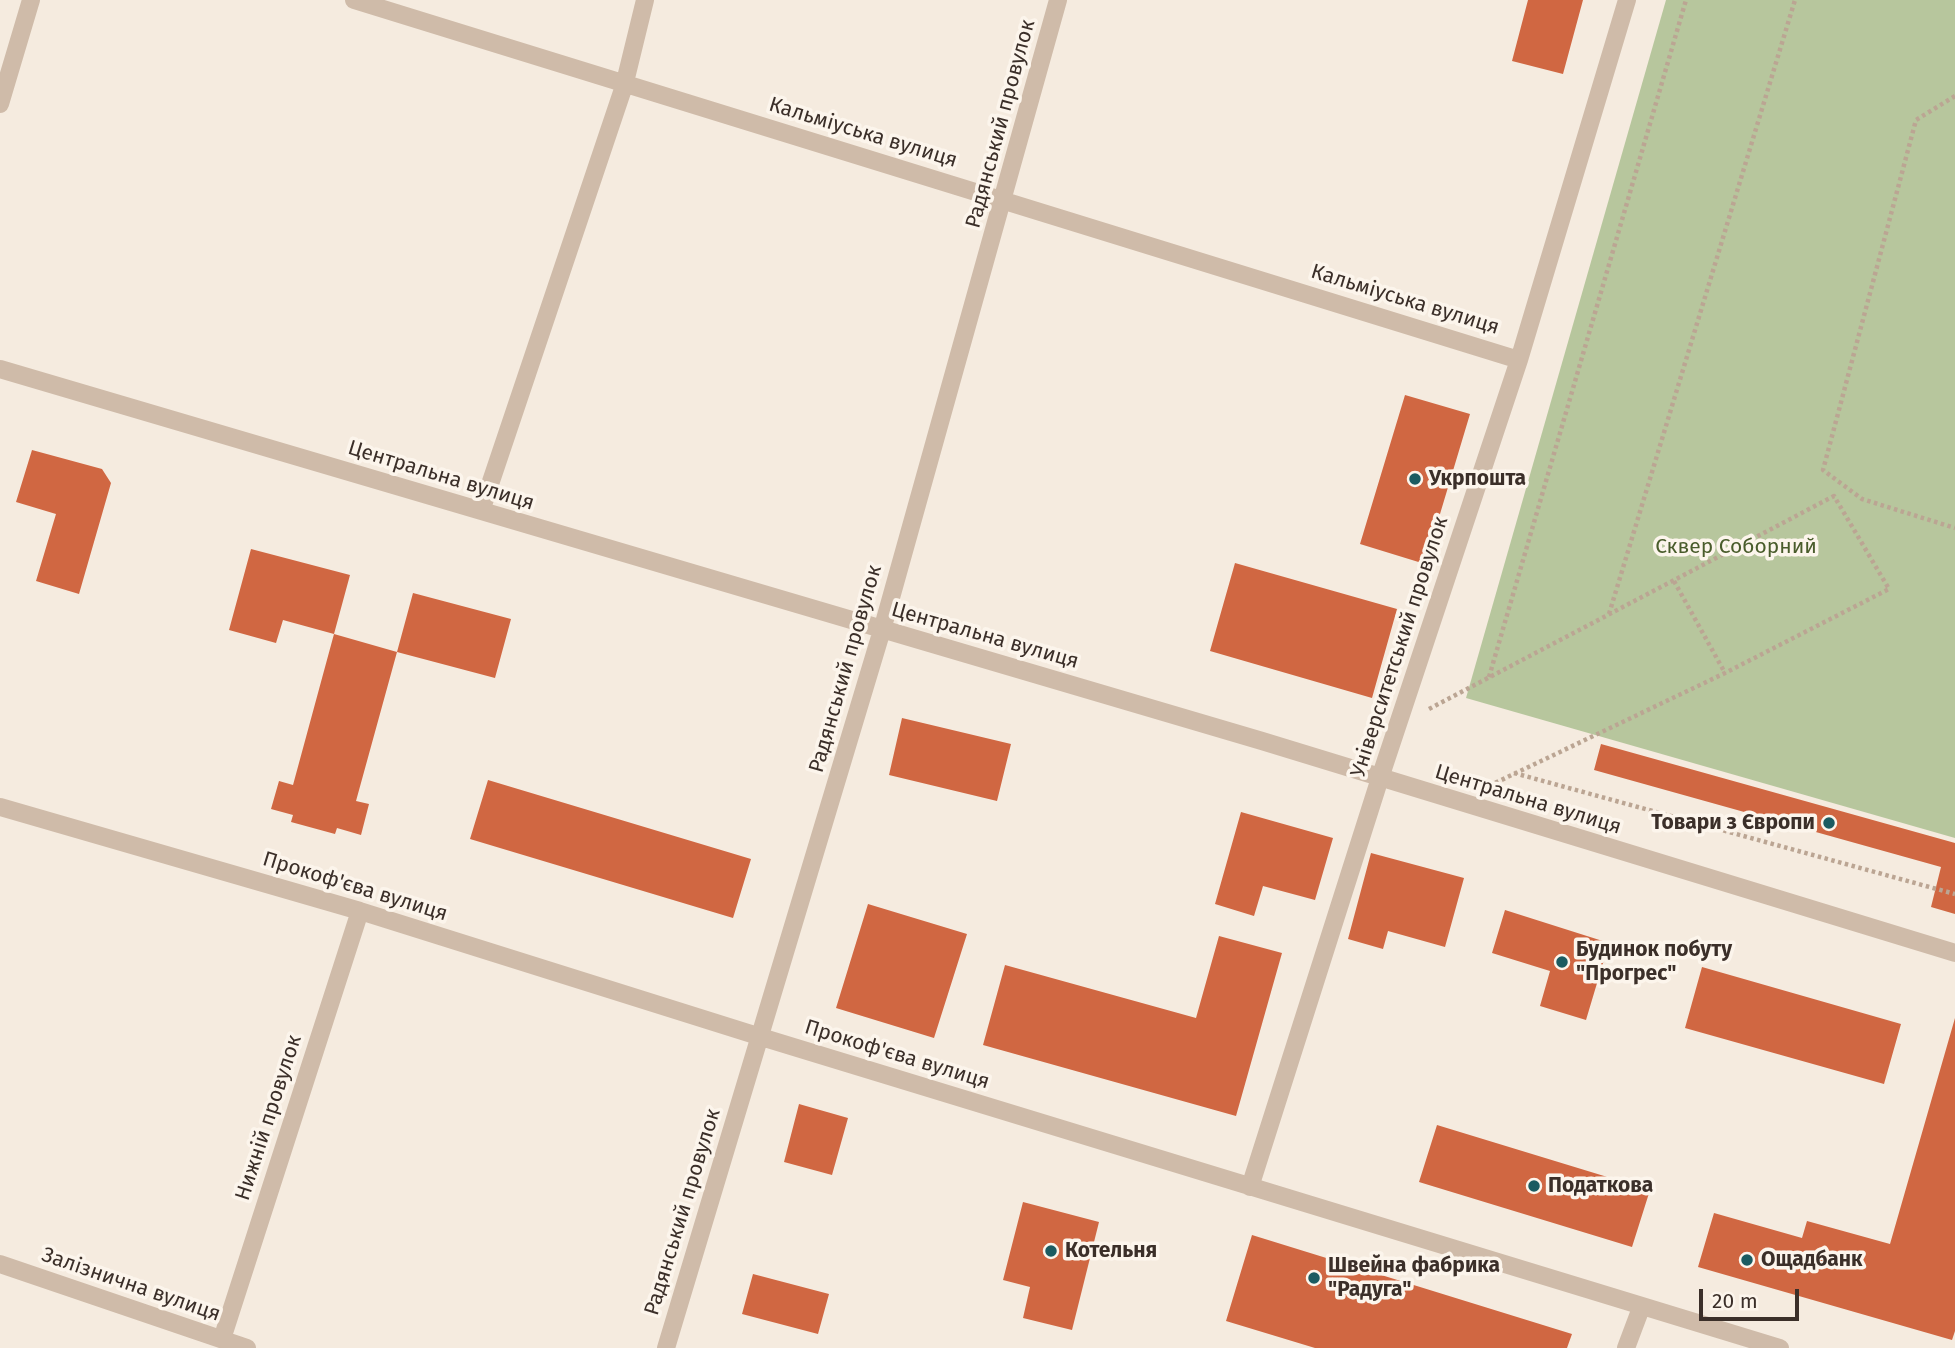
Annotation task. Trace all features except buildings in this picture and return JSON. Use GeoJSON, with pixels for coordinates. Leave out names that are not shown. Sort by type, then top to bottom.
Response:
{"type":"FeatureCollection","features":[{"type":"Feature","properties":{"kind":"street"},"geometry":{"type":"LineString","coordinates":[[0,104],[31,0]]}},
{"type":"Feature","properties":{"kind":"street","name":"Кальміуська вулиця"},"geometry":{"type":"LineString","coordinates":[[354,0],[624,86],[1519,359]]}},
{"type":"Feature","properties":{"kind":"street"},"geometry":{"type":"LineString","coordinates":[[481,511],[624,86],[645,0]]}},
{"type":"Feature","properties":{"kind":"street","name":"Радянський провулок"},"geometry":{"type":"LineString","coordinates":[[666,1348],[882,630],[1058,0]]}},
{"type":"Feature","properties":{"kind":"street","name":"Університетський провулок"},"geometry":{"type":"LineString","coordinates":[[1250,1187],[1397,725],[1519,359],[1627,0]]}},
{"type":"Feature","properties":{"kind":"street","name":"Центральна вулиця"},"geometry":{"type":"LineString","coordinates":[[0,369],[1380,778],[1955,953]]}},
{"type":"Feature","properties":{"kind":"street","name":"Прокоф'єва вулиця"},"geometry":{"type":"LineString","coordinates":[[0,807],[360,911],[1641,1308],[1780,1348]]}},
{"type":"Feature","properties":{"kind":"street","name":"Нижній провулок"},"geometry":{"type":"LineString","coordinates":[[222,1339],[360,911]]}},
{"type":"Feature","properties":{"kind":"street","name":"Залізнична вулиця"},"geometry":{"type":"LineString","coordinates":[[0,1264],[247,1348]]}},
{"type":"Feature","properties":{"kind":"street"},"geometry":{"type":"LineString","coordinates":[[1626,1348],[1641,1308]]}},
{"type":"Feature","properties":{"kind":"path"},"geometry":{"type":"LineString","coordinates":[[1489,678],[1686,0]]}},
{"type":"Feature","properties":{"kind":"path"},"geometry":{"type":"LineString","coordinates":[[1609,615],[1795,0]]}},
{"type":"Feature","properties":{"kind":"path"},"geometry":{"type":"LineString","coordinates":[[1955,96],[1916,120],[1823,470],[1863,499],[1955,528]]}},
{"type":"Feature","properties":{"kind":"path"},"geometry":{"type":"LineString","coordinates":[[1397,725],[1834,496],[1889,589],[1725,673],[1454,802]]}},
{"type":"Feature","properties":{"kind":"path"},"geometry":{"type":"LineString","coordinates":[[1674,581],[1725,673]]}},
{"type":"Feature","properties":{"kind":"path"},"geometry":{"type":"LineString","coordinates":[[1514,774],[1955,894]]}},
{"type":"Feature","properties":{"kind":"green space","name":"Сквер Соборний"},"geometry":{"type":"Polygon","coordinates":[[[1666,0],[1955,0],[1955,838],[1466,698],[1666,0]]]}},
{"type":"Feature","properties":{"kind":"place","name":"Укрпошта"},"geometry":{"type":"Point","coordinates":[1415,479]}},
{"type":"Feature","properties":{"kind":"place","name":"Товари з Європи"},"geometry":{"type":"Point","coordinates":[1829,823]}},
{"type":"Feature","properties":{"kind":"place","name":"Будинок побуту \"Прогрес\""},"geometry":{"type":"Point","coordinates":[1562,962]}},
{"type":"Feature","properties":{"kind":"place","name":"Податкова"},"geometry":{"type":"Point","coordinates":[1534,1186]}},
{"type":"Feature","properties":{"kind":"place","name":"Котельня"},"geometry":{"type":"Point","coordinates":[1051,1251]}},
{"type":"Feature","properties":{"kind":"place","name":"Ощадбанк"},"geometry":{"type":"Point","coordinates":[1747,1260]}},
{"type":"Feature","properties":{"kind":"place","name":"Швейна фабрика \"Радуга\""},"geometry":{"type":"Point","coordinates":[1314,1278]}}]}
